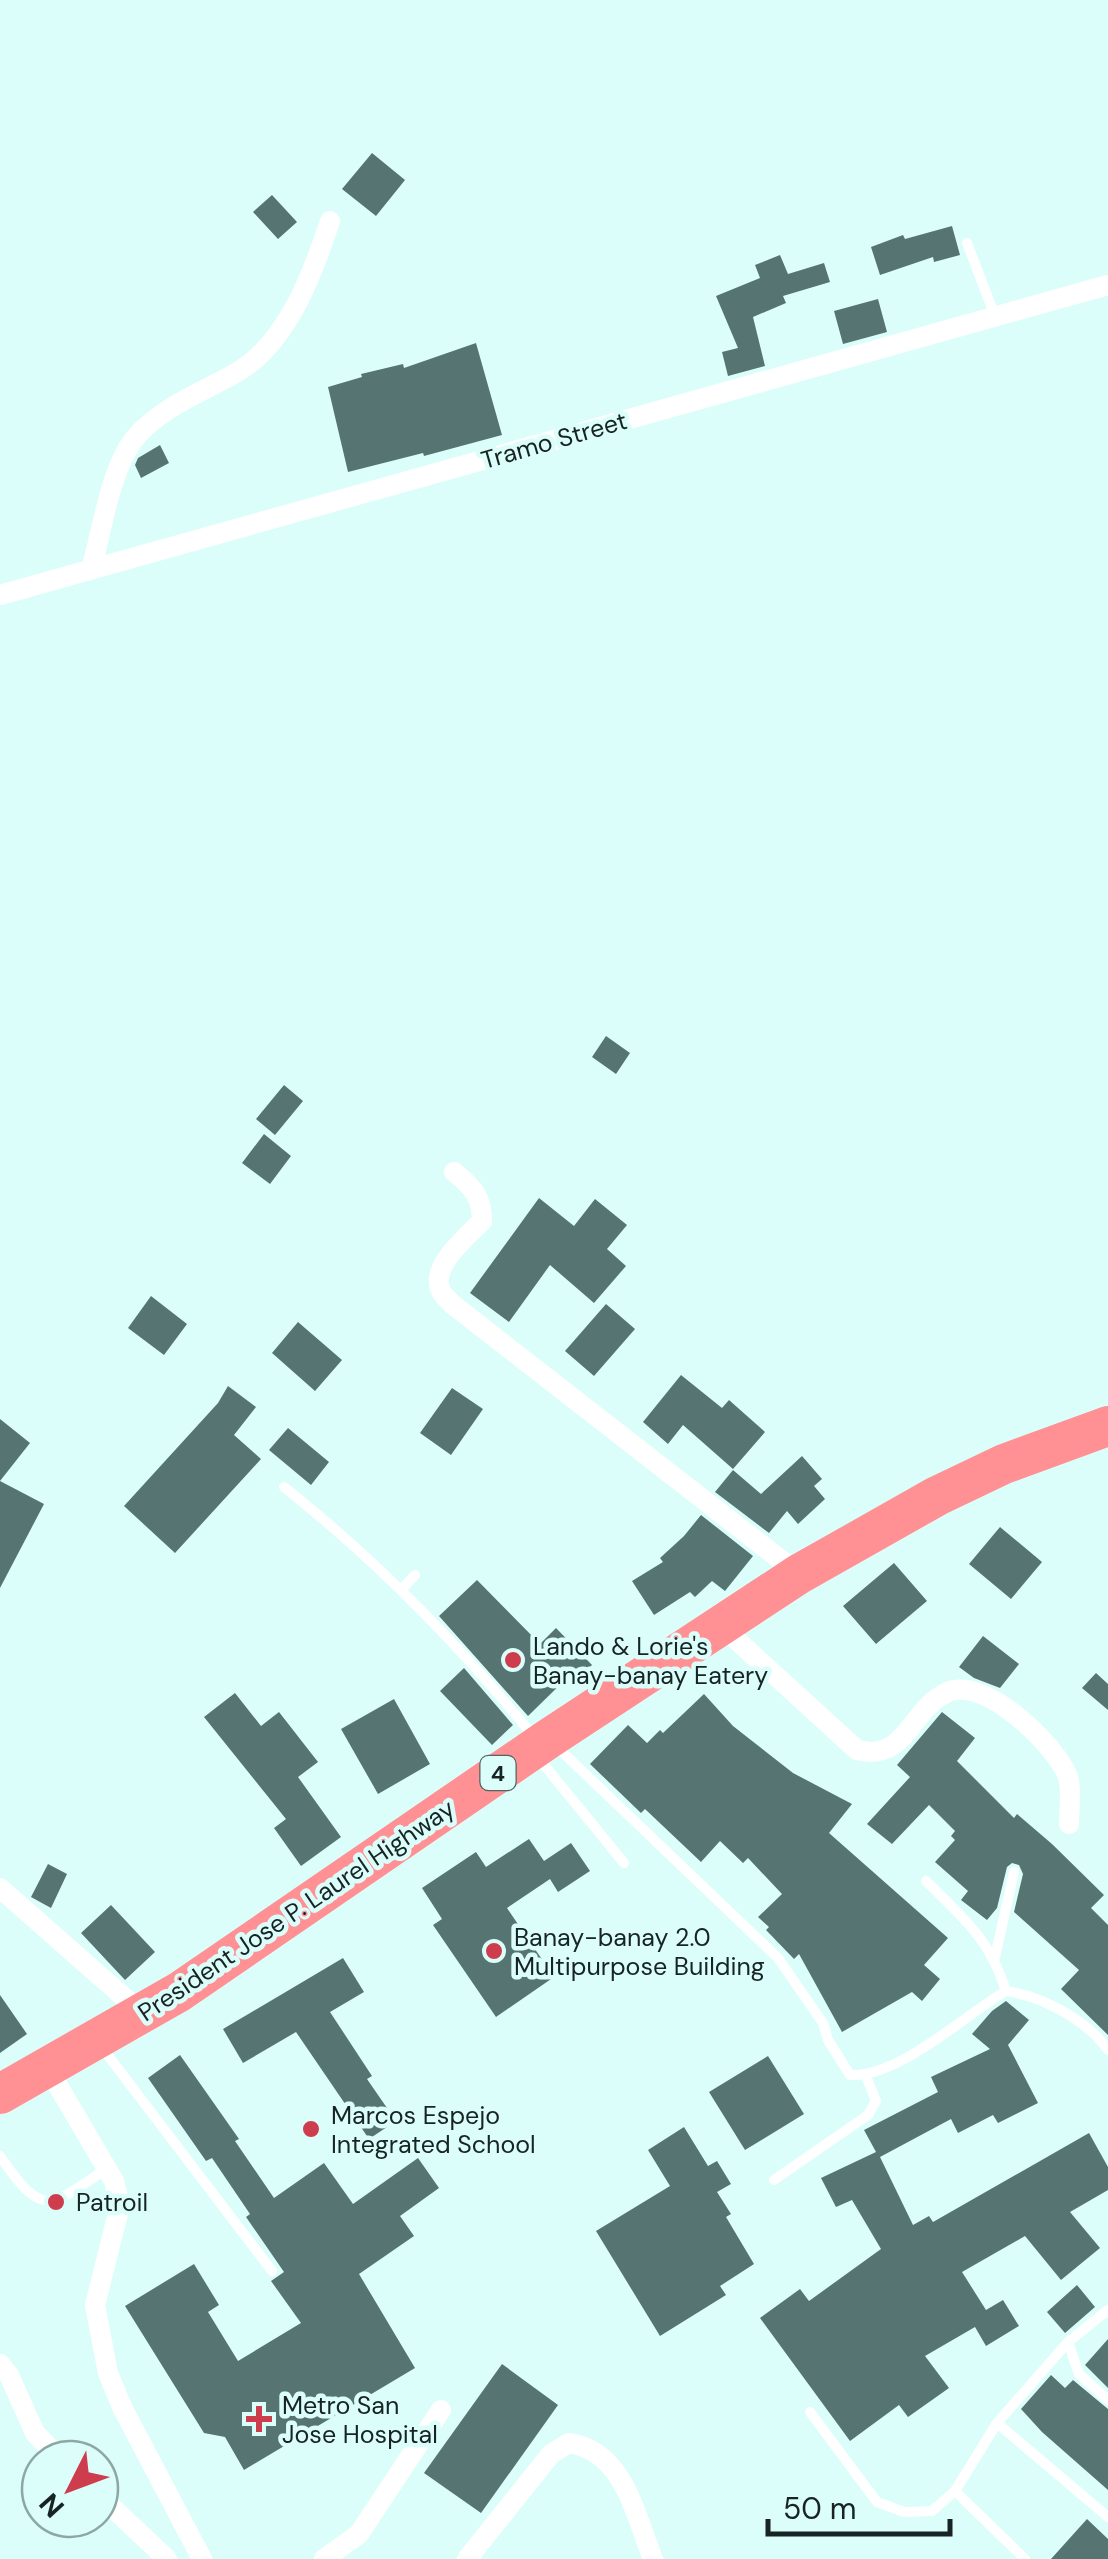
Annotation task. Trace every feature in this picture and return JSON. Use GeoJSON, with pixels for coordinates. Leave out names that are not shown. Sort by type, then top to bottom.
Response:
{"type":"FeatureCollection","features":[{"type":"Feature","properties":{"kind":"highway","name":"President Jose P. Laurel Highway"},"geometry":{"type":"LineString","coordinates":[[0,2094],[143,2014],[540,1744],[799,1574],[987,1472],[1108,1426]]}},
{"type":"Feature","properties":{"kind":"street"},"geometry":{"type":"LineString","coordinates":[[91,570],[119,466],[134,440],[154,419],[243,368],[271,342],[320,252],[330,221]]}},
{"type":"Feature","properties":{"kind":"street","name":"Tramo Street"},"geometry":{"type":"LineString","coordinates":[[0,595],[1108,285]]}},
{"type":"Feature","properties":{"kind":"street"},"geometry":{"type":"LineString","coordinates":[[454,1172],[472,1186],[482,1203],[482,1221],[444,1263],[440,1290],[452,1304],[799,1574]]}},
{"type":"Feature","properties":{"kind":"street"},"geometry":{"type":"LineString","coordinates":[[719,1624],[856,1750],[876,1755],[893,1748],[929,1706],[950,1690],[975,1691],[997,1700],[1044,1742],[1068,1778],[1069,1824]]}},
{"type":"Feature","properties":{"kind":"street"},"geometry":{"type":"LineString","coordinates":[[0,1888],[143,2014]]}},
{"type":"Feature","properties":{"kind":"street"},"geometry":{"type":"LineString","coordinates":[[47,2067],[114,2181],[120,2205],[96,2305],[100,2340],[122,2407],[202,2559]]}},
{"type":"Feature","properties":{"kind":"street"},"geometry":{"type":"LineString","coordinates":[[0,2364],[10,2375],[41,2439]]}},
{"type":"Feature","properties":{"kind":"street"},"geometry":{"type":"LineString","coordinates":[[324,2559],[359,2534],[441,2410]]}},
{"type":"Feature","properties":{"kind":"street"},"geometry":{"type":"LineString","coordinates":[[468,2559],[551,2454],[570,2443],[596,2450],[620,2476],[653,2559]]}},
{"type":"Feature","properties":{"kind":"street"},"geometry":{"type":"LineString","coordinates":[[120,2515],[167,2559]]}},
{"type":"Feature","properties":{"kind":"lane"},"geometry":{"type":"LineString","coordinates":[[967,243],[996,316]]}},
{"type":"Feature","properties":{"kind":"lane"},"geometry":{"type":"LineString","coordinates":[[284,1487],[402,1590],[447,1635],[540,1744],[624,1862]]}},
{"type":"Feature","properties":{"kind":"lane"},"geometry":{"type":"LineString","coordinates":[[402,1590],[415,1576]]}},
{"type":"Feature","properties":{"kind":"lane"},"geometry":{"type":"LineString","coordinates":[[540,1744],[778,1958],[822,2023],[850,2074],[866,2076],[892,2065],[1006,1991],[1033,1995],[1098,2036],[1108,2050]]}},
{"type":"Feature","properties":{"kind":"lane"},"geometry":{"type":"LineString","coordinates":[[995,1956],[1014,1872]]}},
{"type":"Feature","properties":{"kind":"lane"},"geometry":{"type":"LineString","coordinates":[[926,1882],[980,1935],[995,1956],[1006,1991]]}},
{"type":"Feature","properties":{"kind":"lane"},"geometry":{"type":"LineString","coordinates":[[96,2041],[272,2271]]}},
{"type":"Feature","properties":{"kind":"lane"},"geometry":{"type":"LineString","coordinates":[[774,2180],[868,2115],[876,2101],[866,2076]]}},
{"type":"Feature","properties":{"kind":"lane"},"geometry":{"type":"LineString","coordinates":[[0,2156],[22,2188],[38,2200],[56,2202],[106,2169]]}},
{"type":"Feature","properties":{"kind":"lane"},"geometry":{"type":"LineString","coordinates":[[810,2412],[850,2471],[877,2502],[904,2512],[932,2510],[955,2491],[997,2423],[1068,2342],[1108,2310]]}},
{"type":"Feature","properties":{"kind":"lane"},"geometry":{"type":"LineString","coordinates":[[1068,2342],[1079,2374],[1108,2400]]}},
{"type":"Feature","properties":{"kind":"lane"},"geometry":{"type":"LineString","coordinates":[[997,2423],[1108,2517]]}},
{"type":"Feature","properties":{"kind":"lane"},"geometry":{"type":"LineString","coordinates":[[955,2491],[1026,2559]]}},
{"type":"Feature","properties":{"kind":"building"},"geometry":{"type":"Polygon","coordinates":[[[372,153],[405,180],[376,216],[342,189],[372,153]]]}},
{"type":"Feature","properties":{"kind":"building"},"geometry":{"type":"Polygon","coordinates":[[[272,195],[297,222],[278,239],[253,212],[272,195]]]}},
{"type":"Feature","properties":{"kind":"building"},"geometry":{"type":"Polygon","coordinates":[[[952,226],[960,255],[934,262],[933,257],[880,275],[871,247],[903,235],[905,239],[952,226]]]}},
{"type":"Feature","properties":{"kind":"building"},"geometry":{"type":"Polygon","coordinates":[[[780,255],[788,274],[824,263],[830,282],[783,296],[786,303],[753,317],[765,366],[728,376],[722,352],[738,348],[716,296],[760,278],[755,265],[780,255]]]}},
{"type":"Feature","properties":{"kind":"building"},"geometry":{"type":"Polygon","coordinates":[[[878,299],[887,332],[843,344],[834,311],[878,299]]]}},
{"type":"Feature","properties":{"kind":"building"},"geometry":{"type":"Polygon","coordinates":[[[476,343],[502,435],[348,472],[328,387],[362,377],[361,374],[403,364],[404,368],[476,343]]]}},
{"type":"Feature","properties":{"kind":"building"},"geometry":{"type":"Polygon","coordinates":[[[160,445],[169,463],[141,478],[135,465],[138,458],[160,445]]]}},
{"type":"Feature","properties":{"kind":"building"},"geometry":{"type":"Polygon","coordinates":[[[606,1036],[630,1053],[616,1074],[592,1057],[606,1036]]]}},
{"type":"Feature","properties":{"kind":"building"},"geometry":{"type":"Polygon","coordinates":[[[284,1085],[303,1101],[275,1135],[256,1119],[284,1085]]]}},
{"type":"Feature","properties":{"kind":"building"},"geometry":{"type":"Polygon","coordinates":[[[264,1134],[291,1156],[270,1184],[242,1163],[264,1134]]]}},
{"type":"Feature","properties":{"kind":"building"},"geometry":{"type":"Polygon","coordinates":[[[539,1198],[574,1226],[595,1199],[627,1225],[607,1249],[626,1266],[594,1303],[550,1265],[509,1322],[470,1293],[539,1198]]]}},
{"type":"Feature","properties":{"kind":"building"},"geometry":{"type":"Polygon","coordinates":[[[151,1296],[187,1324],[164,1355],[128,1328],[151,1296]]]}},
{"type":"Feature","properties":{"kind":"building"},"geometry":{"type":"Polygon","coordinates":[[[606,1304],[635,1329],[594,1376],[565,1351],[606,1304]]]}},
{"type":"Feature","properties":{"kind":"building"},"geometry":{"type":"Polygon","coordinates":[[[298,1322],[342,1360],[315,1391],[272,1353],[298,1322]]]}},
{"type":"Feature","properties":{"kind":"building"},"geometry":{"type":"Polygon","coordinates":[[[681,1375],[722,1408],[729,1400],[765,1432],[733,1469],[683,1425],[668,1444],[643,1422],[681,1375]]]}},
{"type":"Feature","properties":{"kind":"building"},"geometry":{"type":"Polygon","coordinates":[[[228,1386],[256,1407],[234,1435],[261,1459],[175,1553],[124,1506],[218,1403],[228,1386]]]}},
{"type":"Feature","properties":{"kind":"building"},"geometry":{"type":"Polygon","coordinates":[[[452,1388],[483,1409],[451,1455],[420,1433],[452,1388]]]}},
{"type":"Feature","properties":{"kind":"building"},"geometry":{"type":"Polygon","coordinates":[[[0,1419],[30,1443],[0,1481],[0,1419]]]}},
{"type":"Feature","properties":{"kind":"building"},"geometry":{"type":"Polygon","coordinates":[[[288,1428],[329,1462],[311,1485],[269,1450],[288,1428]]]}},
{"type":"Feature","properties":{"kind":"building"},"geometry":{"type":"Polygon","coordinates":[[[802,1456],[822,1479],[814,1486],[825,1499],[798,1524],[787,1511],[769,1533],[715,1492],[733,1470],[761,1494],[802,1456]]]}},
{"type":"Feature","properties":{"kind":"building"},"geometry":{"type":"Polygon","coordinates":[[[0,1481],[44,1504],[0,1588],[0,1481]]]}},
{"type":"Feature","properties":{"kind":"building"},"geometry":{"type":"Polygon","coordinates":[[[701,1515],[753,1556],[725,1591],[712,1581],[695,1597],[690,1592],[654,1615],[632,1581],[663,1562],[660,1558],[701,1515]]]}},
{"type":"Feature","properties":{"kind":"building"},"geometry":{"type":"Polygon","coordinates":[[[1000,1527],[1042,1562],[1011,1599],[969,1564],[1000,1527]]]}},
{"type":"Feature","properties":{"kind":"building"},"geometry":{"type":"Polygon","coordinates":[[[894,1563],[927,1601],[876,1644],[843,1606],[894,1563]]]}},
{"type":"Feature","properties":{"kind":"building","name":"Lando & Lorie's Banay-banay Eatery"},"geometry":{"type":"Polygon","coordinates":[[[477,1580],[540,1644],[556,1628],[592,1665],[576,1681],[570,1675],[528,1716],[439,1616],[477,1580]]]}},
{"type":"Feature","properties":{"kind":"building"},"geometry":{"type":"Polygon","coordinates":[[[983,1636],[1019,1664],[1000,1688],[959,1667],[983,1636]]]}},
{"type":"Feature","properties":{"kind":"building"},"geometry":{"type":"Polygon","coordinates":[[[464,1668],[513,1725],[492,1745],[440,1691],[464,1668]]]}},
{"type":"Feature","properties":{"kind":"building"},"geometry":{"type":"Polygon","coordinates":[[[1096,1673],[1108,1684],[1108,1710],[1082,1688],[1096,1673]]]}},
{"type":"Feature","properties":{"kind":"building"},"geometry":{"type":"Polygon","coordinates":[[[235,1693],[261,1726],[279,1712],[318,1762],[298,1777],[341,1837],[301,1866],[274,1828],[286,1819],[204,1717],[235,1693]]]}},
{"type":"Feature","properties":{"kind":"building"},"geometry":{"type":"Polygon","coordinates":[[[704,1694],[733,1726],[793,1773],[852,1804],[829,1833],[948,1938],[924,1965],[940,1979],[922,2001],[912,1992],[842,2032],[799,1954],[794,1959],[758,1917],[782,1894],[748,1858],[743,1863],[720,1841],[701,1862],[590,1764],[628,1725],[647,1743],[704,1694]]]}},
{"type":"Feature","properties":{"kind":"building"},"geometry":{"type":"Polygon","coordinates":[[[394,1699],[430,1764],[378,1794],[341,1729],[394,1699]]]}},
{"type":"Feature","properties":{"kind":"building"},"geometry":{"type":"Polygon","coordinates":[[[942,1712],[975,1738],[957,1761],[1014,1818],[1017,1814],[1104,1895],[1091,1908],[1108,1925],[1108,2035],[1061,1989],[1079,1970],[1014,1912],[1023,1874],[1019,1865],[1012,1863],[1007,1867],[997,1908],[987,1920],[961,1900],[968,1891],[935,1862],[955,1840],[951,1836],[955,1831],[929,1805],[892,1844],[867,1824],[910,1777],[897,1765],[942,1712]]]}},
{"type":"Feature","properties":{"kind":"building"},"geometry":{"type":"Polygon","coordinates":[[[529,1839],[544,1861],[571,1843],[590,1871],[558,1892],[550,1879],[507,1908],[554,1977],[496,2017],[433,1925],[442,1919],[422,1888],[476,1852],[486,1867],[529,1839]]]}},
{"type":"Feature","properties":{"kind":"building"},"geometry":{"type":"Polygon","coordinates":[[[48,1864],[67,1874],[51,1908],[31,1897],[48,1864]]]}},
{"type":"Feature","properties":{"kind":"building"},"geometry":{"type":"Polygon","coordinates":[[[111,1905],[155,1952],[125,1980],[81,1933],[111,1905]]]}},
{"type":"Feature","properties":{"kind":"building"},"geometry":{"type":"Polygon","coordinates":[[[343,1958],[364,1992],[330,2012],[372,2076],[367,2079],[396,2121],[369,2139],[296,2032],[243,2063],[223,2029],[343,1958]]]}},
{"type":"Feature","properties":{"kind":"building"},"geometry":{"type":"Polygon","coordinates":[[[0,1995],[27,2034],[0,2053],[0,1995]]]}},
{"type":"Feature","properties":{"kind":"building"},"geometry":{"type":"Polygon","coordinates":[[[1006,2001],[1029,2020],[1008,2045],[1038,2103],[998,2123],[993,2115],[958,2133],[951,2119],[880,2157],[913,2225],[929,2216],[933,2222],[1089,2133],[1108,2167],[1108,2190],[1070,2212],[1100,2248],[1061,2280],[1025,2236],[962,2272],[986,2310],[1003,2300],[1019,2326],[986,2346],[975,2327],[925,2356],[949,2388],[908,2417],[899,2405],[850,2441],[760,2318],[800,2289],[809,2301],[881,2249],[852,2200],[836,2207],[821,2178],[876,2152],[864,2130],[938,2092],[931,2077],[990,2049],[972,2034],[1006,2001]]]}},
{"type":"Feature","properties":{"kind":"building"},"geometry":{"type":"Polygon","coordinates":[[[180,2055],[239,2139],[235,2141],[274,2198],[324,2163],[353,2204],[418,2158],[439,2188],[400,2216],[414,2236],[359,2274],[415,2368],[244,2470],[225,2437],[204,2433],[125,2306],[194,2264],[219,2305],[208,2312],[238,2361],[301,2323],[271,2281],[284,2272],[246,2217],[250,2214],[212,2158],[206,2161],[148,2078],[180,2055]]]}},
{"type":"Feature","properties":{"kind":"building"},"geometry":{"type":"Polygon","coordinates":[[[768,2056],[804,2114],[745,2150],[709,2092],[768,2056]]]}},
{"type":"Feature","properties":{"kind":"building"},"geometry":{"type":"Polygon","coordinates":[[[684,2127],[708,2166],[717,2161],[731,2184],[717,2192],[731,2214],[726,2217],[754,2264],[720,2286],[726,2295],[660,2336],[596,2231],[670,2186],[648,2150],[684,2127]]]}},
{"type":"Feature","properties":{"kind":"building"},"geometry":{"type":"Polygon","coordinates":[[[1077,2285],[1095,2307],[1065,2333],[1047,2312],[1077,2285]]]}},
{"type":"Feature","properties":{"kind":"building"},"geometry":{"type":"Polygon","coordinates":[[[1108,2339],[1108,2388],[1085,2365],[1108,2339]]]}},
{"type":"Feature","properties":{"kind":"building"},"geometry":{"type":"Polygon","coordinates":[[[502,2364],[558,2405],[481,2513],[424,2473],[502,2364]]]}},
{"type":"Feature","properties":{"kind":"building"},"geometry":{"type":"Polygon","coordinates":[[[1051,2375],[1065,2388],[1073,2380],[1108,2409],[1108,2490],[1021,2409],[1051,2375]]]}},
{"type":"Feature","properties":{"kind":"building"},"geometry":{"type":"Polygon","coordinates":[[[1087,2519],[1108,2539],[1108,2559],[1051,2559],[1087,2519]]]}},
{"type":"Feature","properties":{"kind":"place","name":"Lando & Lorie's Banay-banay Eatery"},"geometry":{"type":"Point","coordinates":[513,1660]}},
{"type":"Feature","properties":{"kind":"place","name":"Banay-banay 2.0 Multipurpose Building"},"geometry":{"type":"Point","coordinates":[494,1951]}},
{"type":"Feature","properties":{"kind":"place","name":"Marcos Espejo Integrated School"},"geometry":{"type":"Point","coordinates":[311,2129]}},
{"type":"Feature","properties":{"kind":"place","name":"Patroil"},"geometry":{"type":"Point","coordinates":[56,2202]}},
{"type":"Feature","properties":{"kind":"place","name":"Metro San Jose Hospital"},"geometry":{"type":"Point","coordinates":[259,2419]}}]}
